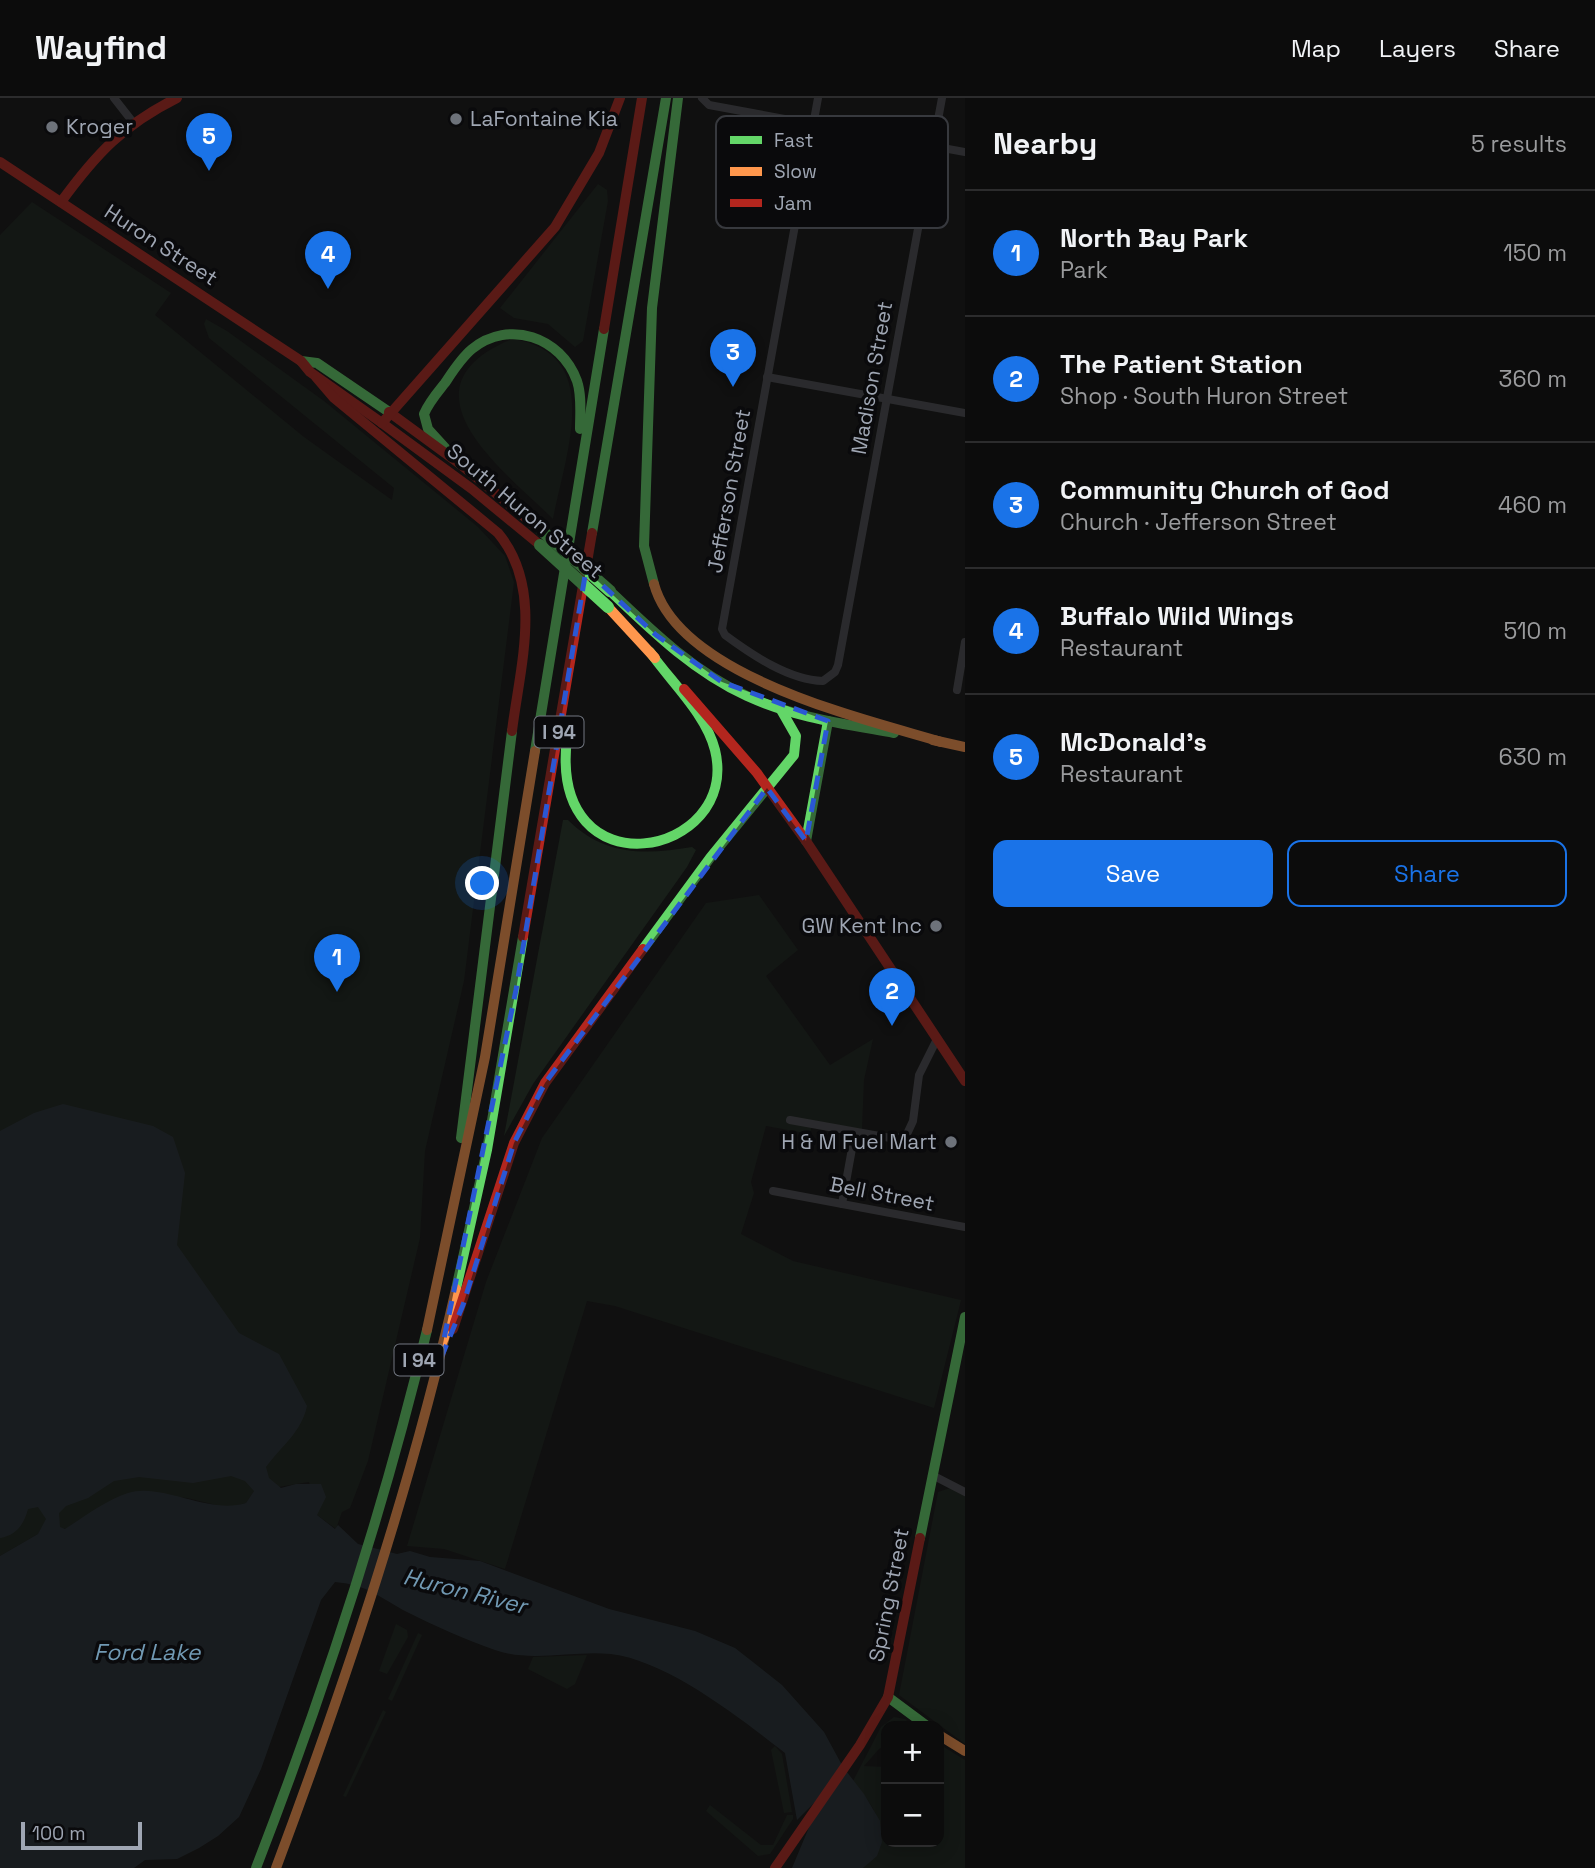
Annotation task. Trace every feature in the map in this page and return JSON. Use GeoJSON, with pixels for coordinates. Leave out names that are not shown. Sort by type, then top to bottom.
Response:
{"type":"FeatureCollection","features":[{"type":"Feature","properties":{"kind":"main road"},"geometry":{"type":"LineString","coordinates":[[61,202],[101,147],[132,121],[177,98]]}},
{"type":"Feature","properties":{"kind":"main road"},"geometry":{"type":"LineString","coordinates":[[385,417],[555,227],[599,153],[620,98]]}},
{"type":"Feature","properties":{"kind":"main road","name":"I 94"},"geometry":{"type":"LineString","coordinates":[[256,1868],[288,1787],[371,1539],[462,1179],[493,1013],[642,98]]}},
{"type":"Feature","properties":{"kind":"main road","name":"I 94"},"geometry":{"type":"LineString","coordinates":[[276,1868],[373,1598],[390,1543],[439,1363],[487,1150],[666,98]]}},
{"type":"Feature","properties":{"kind":"main road"},"geometry":{"type":"LineString","coordinates":[[678,98],[652,308],[645,546],[651,581],[676,621],[704,645],[750,677],[814,704],[965,747]]}},
{"type":"Feature","properties":{"kind":"main road","name":"Huron Street"},"geometry":{"type":"LineString","coordinates":[[0,162],[301,361]]}},
{"type":"Feature","properties":{"kind":"main road"},"geometry":{"type":"LineString","coordinates":[[460,464],[426,426],[424,416],[441,387],[473,348],[488,338],[517,332],[544,340],[558,350],[573,369],[580,392],[582,459]]}},
{"type":"Feature","properties":{"kind":"main road","name":"South Huron Street"},"geometry":{"type":"LineString","coordinates":[[301,361],[317,363],[540,545],[608,607],[712,719],[806,841],[965,1081]]}},
{"type":"Feature","properties":{"kind":"main road","name":"South Huron Street"},"geometry":{"type":"LineString","coordinates":[[301,361],[316,377],[460,464],[542,531],[656,635],[722,682],[780,708],[828,721],[941,742]]}},
{"type":"Feature","properties":{"kind":"main road"},"geometry":{"type":"LineString","coordinates":[[316,377],[334,398],[498,533],[514,554],[524,579],[526,614],[478,1019],[461,1134],[462,1179]]}},
{"type":"Feature","properties":{"kind":"main road"},"geometry":{"type":"LineString","coordinates":[[564,699],[566,787],[579,816],[593,829],[622,844],[653,844],[681,834],[703,814],[712,798],[717,766],[715,751],[698,718],[650,653]]}},
{"type":"Feature","properties":{"kind":"main road"},"geometry":{"type":"LineString","coordinates":[[439,1363],[463,1305],[514,1143],[545,1083],[703,868],[788,764],[797,746],[794,729],[780,708]]}},
{"type":"Feature","properties":{"kind":"main road"},"geometry":{"type":"LineString","coordinates":[[806,841],[828,721]]}},
{"type":"Feature","properties":{"kind":"main road","name":"Spring Street"},"geometry":{"type":"LineString","coordinates":[[775,1868],[860,1745],[888,1697],[965,1317]]}},
{"type":"Feature","properties":{"kind":"main road"},"geometry":{"type":"LineString","coordinates":[[888,1697],[920,1721]]}},
{"type":"Feature","properties":{"kind":"main road"},"geometry":{"type":"LineString","coordinates":[[944,1738],[965,1751]]}},
{"type":"Feature","properties":{"kind":"street"},"geometry":{"type":"LineString","coordinates":[[114,98],[132,121]]}},
{"type":"Feature","properties":{"kind":"street"},"geometry":{"type":"LineString","coordinates":[[702,98],[709,105],[770,116]]}},
{"type":"Feature","properties":{"kind":"street","name":"Jefferson Street"},"geometry":{"type":"LineString","coordinates":[[815,116],[818,98]]}},
{"type":"Feature","properties":{"kind":"street","name":"Madison Street"},"geometry":{"type":"LineString","coordinates":[[939,116],[942,98]]}},
{"type":"Feature","properties":{"kind":"street","name":"Jefferson Street"},"geometry":{"type":"LineString","coordinates":[[795,228],[722,629],[725,635],[761,660],[803,678],[823,681],[835,672],[838,665]]}},
{"type":"Feature","properties":{"kind":"street","name":"Madison Street"},"geometry":{"type":"LineString","coordinates":[[838,665],[918,228]]}},
{"type":"Feature","properties":{"kind":"street"},"geometry":{"type":"LineString","coordinates":[[767,377],[965,412]]}},
{"type":"Feature","properties":{"kind":"street"},"geometry":{"type":"LineString","coordinates":[[957,690],[965,642]]}},
{"type":"Feature","properties":{"kind":"street"},"geometry":{"type":"LineString","coordinates":[[790,1120],[896,1139],[907,1134],[913,1121],[919,1075],[936,1041]]}},
{"type":"Feature","properties":{"kind":"street"},"geometry":{"type":"LineString","coordinates":[[842,1204],[855,1132]]}},
{"type":"Feature","properties":{"kind":"street","name":"Bell Street"},"geometry":{"type":"LineString","coordinates":[[773,1191],[965,1227]]}},
{"type":"Feature","properties":{"kind":"street"},"geometry":{"type":"LineString","coordinates":[[932,1475],[965,1492]]}},
{"type":"Feature","properties":{"kind":"highlighted area"},"geometry":{"type":"Polygon","coordinates":[[[586,570],[656,635],[722,682],[828,721],[806,841],[767,788],[545,1083],[514,1143],[463,1305],[439,1363],[516,990],[586,570]]]}},
{"type":"Feature","properties":{"kind":"shaded area"},"geometry":{"type":"Polygon","coordinates":[[[598,184],[607,190],[608,201],[583,341],[575,347],[548,324],[514,318],[500,308],[598,184]]]}},
{"type":"Feature","properties":{"kind":"shaded area"},"geometry":{"type":"Polygon","coordinates":[[[32,202],[171,293],[155,315],[304,437],[392,500],[394,488],[209,338],[204,324],[206,319],[227,331],[324,401],[478,527],[505,556],[514,582],[464,981],[425,1151],[420,1238],[368,1461],[350,1508],[342,1512],[336,1529],[317,1515],[309,1482],[254,1491],[246,1503],[228,1508],[187,1498],[129,1493],[66,1529],[44,1525],[38,1534],[0,1556],[0,235],[32,202]]]}},
{"type":"Feature","properties":{"kind":"shaded area"},"geometry":{"type":"Polygon","coordinates":[[[512,339],[541,348],[560,364],[569,385],[572,410],[570,437],[553,519],[508,477],[487,453],[469,429],[460,404],[461,381],[478,359],[512,339]]]}},
{"type":"Feature","properties":{"kind":"shaded area"},"geometry":{"type":"Polygon","coordinates":[[[563,820],[568,820],[596,841],[626,850],[658,851],[692,847],[696,850],[687,867],[533,1084],[504,1136],[563,820]]]}},
{"type":"Feature","properties":{"kind":"shaded area"},"geometry":{"type":"Polygon","coordinates":[[[759,895],[798,950],[766,976],[830,1065],[873,1039],[864,1080],[862,1129],[813,1121],[810,1134],[766,1126],[751,1182],[754,1193],[741,1234],[793,1261],[961,1300],[934,1408],[615,1306],[587,1301],[505,1569],[444,1549],[407,1546],[486,1282],[542,1138],[706,903],[759,895]]]}},
{"type":"Feature","properties":{"kind":"shaded area"},"geometry":{"type":"Polygon","coordinates":[[[950,1488],[965,1496],[965,1744],[944,1728],[944,1721],[934,1721],[899,1695],[938,1492],[950,1488]]]}},
{"type":"Feature","properties":{"kind":"shaded area"},"geometry":{"type":"Polygon","coordinates":[[[396,1624],[407,1630],[408,1637],[387,1674],[379,1671],[396,1624]]]}},
{"type":"Feature","properties":{"kind":"shaded area"},"geometry":{"type":"Polygon","coordinates":[[[418,1633],[422,1635],[392,1701],[388,1699],[418,1633]]]}},
{"type":"Feature","properties":{"kind":"shaded area"},"geometry":{"type":"Polygon","coordinates":[[[587,1655],[575,1684],[567,1689],[528,1669],[533,1657],[587,1655]]]}},
{"type":"Feature","properties":{"kind":"shaded area"},"geometry":{"type":"Polygon","coordinates":[[[383,1710],[386,1712],[346,1797],[343,1796],[383,1710]]]}},
{"type":"Feature","properties":{"kind":"shaded area"},"geometry":{"type":"Polygon","coordinates":[[[894,1717],[907,1721],[889,1721],[894,1717]]]}},
{"type":"Feature","properties":{"kind":"shaded area"},"geometry":{"type":"Polygon","coordinates":[[[881,1727],[881,1748],[864,1766],[881,1767],[881,1835],[875,1813],[853,1781],[881,1727]]]}},
{"type":"Feature","properties":{"kind":"shaded area"},"geometry":{"type":"Polygon","coordinates":[[[775,1746],[782,1754],[792,1812],[784,1813],[771,1750],[775,1746]]]}},
{"type":"Feature","properties":{"kind":"shaded area"},"geometry":{"type":"Polygon","coordinates":[[[944,1747],[965,1760],[965,1868],[863,1868],[879,1846],[881,1835],[881,1847],[944,1847],[944,1747]]]}},
{"type":"Feature","properties":{"kind":"shaded area"},"geometry":{"type":"Polygon","coordinates":[[[710,1805],[761,1845],[773,1845],[787,1815],[793,1815],[793,1819],[770,1854],[758,1856],[706,1811],[710,1805]]]}},
{"type":"Feature","properties":{"kind":"water","name":"Ford Lake"},"geometry":{"type":"Polygon","coordinates":[[[63,1104],[153,1126],[173,1137],[185,1173],[177,1245],[239,1333],[279,1354],[307,1406],[296,1431],[266,1467],[269,1478],[281,1488],[296,1484],[321,1484],[326,1497],[317,1515],[335,1529],[338,1525],[358,1544],[397,1554],[410,1551],[430,1557],[480,1561],[609,1609],[695,1631],[735,1648],[782,1685],[824,1732],[843,1767],[880,1821],[881,1845],[877,1856],[863,1868],[792,1868],[823,1794],[797,1820],[785,1753],[725,1708],[679,1679],[633,1659],[611,1654],[509,1654],[428,1622],[366,1589],[335,1582],[321,1600],[261,1769],[239,1817],[218,1836],[177,1859],[145,1860],[134,1868],[0,1868],[0,1556],[38,1534],[46,1519],[38,1507],[28,1509],[19,1528],[0,1538],[0,1131],[34,1113],[63,1104]],[[231,1476],[193,1483],[139,1477],[114,1481],[88,1498],[66,1506],[59,1513],[60,1527],[65,1529],[95,1509],[128,1493],[155,1492],[231,1506],[246,1503],[254,1491],[245,1481],[231,1476]]]}},
{"type":"Feature","properties":{"kind":"traffic: fast"},"geometry":{"type":"LineString","coordinates":[[592,533],[666,98]]}},
{"type":"Feature","properties":{"kind":"traffic: fast"},"geometry":{"type":"LineString","coordinates":[[654,584],[644,546],[652,308],[678,98]]}},
{"type":"Feature","properties":{"kind":"traffic: fast"},"geometry":{"type":"LineString","coordinates":[[535,751],[604,329]]}},
{"type":"Feature","properties":{"kind":"traffic: fast"},"geometry":{"type":"LineString","coordinates":[[460,464],[428,429],[424,414],[468,353],[486,340],[502,335],[532,337],[559,353],[579,387],[580,429]]}},
{"type":"Feature","properties":{"kind":"traffic: fast"},"geometry":{"type":"LineString","coordinates":[[301,361],[317,363],[389,412]]}},
{"type":"Feature","properties":{"kind":"traffic: fast"},"geometry":{"type":"LineString","coordinates":[[542,531],[610,591]]}},
{"type":"Feature","properties":{"kind":"traffic: fast"},"geometry":{"type":"LineString","coordinates":[[540,545],[608,607]]}},
{"type":"Feature","properties":{"kind":"traffic: fast"},"geometry":{"type":"LineString","coordinates":[[610,591],[691,663],[747,696],[801,715],[894,733]]}},
{"type":"Feature","properties":{"kind":"traffic: fast"},"geometry":{"type":"LineString","coordinates":[[567,738],[569,788],[586,822],[612,839],[644,843],[675,835],[700,815],[715,787],[715,750],[696,711],[650,652]]}},
{"type":"Feature","properties":{"kind":"traffic: fast"},"geometry":{"type":"LineString","coordinates":[[643,949],[710,858],[794,755],[796,736],[780,708]]}},
{"type":"Feature","properties":{"kind":"traffic: fast"},"geometry":{"type":"LineString","coordinates":[[806,841],[828,721]]}},
{"type":"Feature","properties":{"kind":"traffic: fast"},"geometry":{"type":"LineString","coordinates":[[461,1138],[512,731]]}},
{"type":"Feature","properties":{"kind":"traffic: fast"},"geometry":{"type":"LineString","coordinates":[[456,1289],[487,1150],[523,937]]}},
{"type":"Feature","properties":{"kind":"traffic: fast"},"geometry":{"type":"LineString","coordinates":[[920,1538],[965,1317]]}},
{"type":"Feature","properties":{"kind":"traffic: fast"},"geometry":{"type":"LineString","coordinates":[[256,1868],[350,1602],[391,1467],[427,1330]]}},
{"type":"Feature","properties":{"kind":"traffic: fast"},"geometry":{"type":"LineString","coordinates":[[888,1697],[920,1721]]}},
{"type":"Feature","properties":{"kind":"traffic: slow"},"geometry":{"type":"LineString","coordinates":[[654,584],[670,616],[698,644],[735,668],[822,706],[941,742]]}},
{"type":"Feature","properties":{"kind":"traffic: slow"},"geometry":{"type":"LineString","coordinates":[[608,607],[655,658]]}},
{"type":"Feature","properties":{"kind":"traffic: slow"},"geometry":{"type":"LineString","coordinates":[[933,740],[965,747]]}},
{"type":"Feature","properties":{"kind":"traffic: slow"},"geometry":{"type":"LineString","coordinates":[[427,1330],[485,1057],[535,751]]}},
{"type":"Feature","properties":{"kind":"traffic: slow"},"geometry":{"type":"LineString","coordinates":[[276,1868],[376,1582],[419,1436],[456,1289]]}},
{"type":"Feature","properties":{"kind":"traffic: slow"},"geometry":{"type":"LineString","coordinates":[[944,1738],[965,1751]]}},
{"type":"Feature","properties":{"kind":"traffic: jam"},"geometry":{"type":"LineString","coordinates":[[61,202],[86,169],[112,142],[141,119],[177,98]]}},
{"type":"Feature","properties":{"kind":"traffic: jam"},"geometry":{"type":"LineString","coordinates":[[382,423],[555,227],[599,153],[620,98]]}},
{"type":"Feature","properties":{"kind":"traffic: jam"},"geometry":{"type":"LineString","coordinates":[[604,329],[642,98]]}},
{"type":"Feature","properties":{"kind":"traffic: jam"},"geometry":{"type":"LineString","coordinates":[[0,162],[301,361],[310,372],[382,423]]}},
{"type":"Feature","properties":{"kind":"traffic: jam"},"geometry":{"type":"LineString","coordinates":[[316,377],[334,398],[498,533],[512,555],[521,578],[525,603],[523,654],[512,731]]}},
{"type":"Feature","properties":{"kind":"traffic: jam"},"geometry":{"type":"LineString","coordinates":[[389,412],[460,464],[542,531]]}},
{"type":"Feature","properties":{"kind":"traffic: jam"},"geometry":{"type":"LineString","coordinates":[[382,423],[472,489],[540,545]]}},
{"type":"Feature","properties":{"kind":"traffic: jam"},"geometry":{"type":"LineString","coordinates":[[523,937],[592,533]]}},
{"type":"Feature","properties":{"kind":"traffic: jam"},"geometry":{"type":"LineString","coordinates":[[684,689],[757,773],[806,841],[965,1081]]}},
{"type":"Feature","properties":{"kind":"traffic: jam"},"geometry":{"type":"LineString","coordinates":[[453,1329],[514,1143],[545,1083],[643,949]]}},
{"type":"Feature","properties":{"kind":"traffic: jam"},"geometry":{"type":"LineString","coordinates":[[775,1868],[860,1745],[888,1697],[920,1538]]}},
{"type":"Feature","properties":{"kind":"place","name":"LaFontaine Kia"},"geometry":{"type":"Point","coordinates":[456,119]}},
{"type":"Feature","properties":{"kind":"place","name":"Kroger"},"geometry":{"type":"Point","coordinates":[52,127]}},
{"type":"Feature","properties":{"kind":"place","name":"McDonald's"},"geometry":{"type":"Point","coordinates":[209,171]}},
{"type":"Feature","properties":{"kind":"place","name":"Buffalo Wild Wings"},"geometry":{"type":"Point","coordinates":[328,289]}},
{"type":"Feature","properties":{"kind":"place","name":"Community Church of God"},"geometry":{"type":"Point","coordinates":[733,387]}},
{"type":"Feature","properties":{"kind":"place","name":"GW Kent Inc"},"geometry":{"type":"Point","coordinates":[936,926]}},
{"type":"Feature","properties":{"kind":"place","name":"North Bay Park"},"geometry":{"type":"Point","coordinates":[337,992]}},
{"type":"Feature","properties":{"kind":"place","name":"The Patient Station"},"geometry":{"type":"Point","coordinates":[892,1026]}},
{"type":"Feature","properties":{"kind":"place","name":"H & M Fuel Mart"},"geometry":{"type":"Point","coordinates":[951,1142]}},
{"type":"Feature","properties":{"kind":"water label","name":"Huron River"},"geometry":{"type":"Point","coordinates":[465,1591]}}]}
